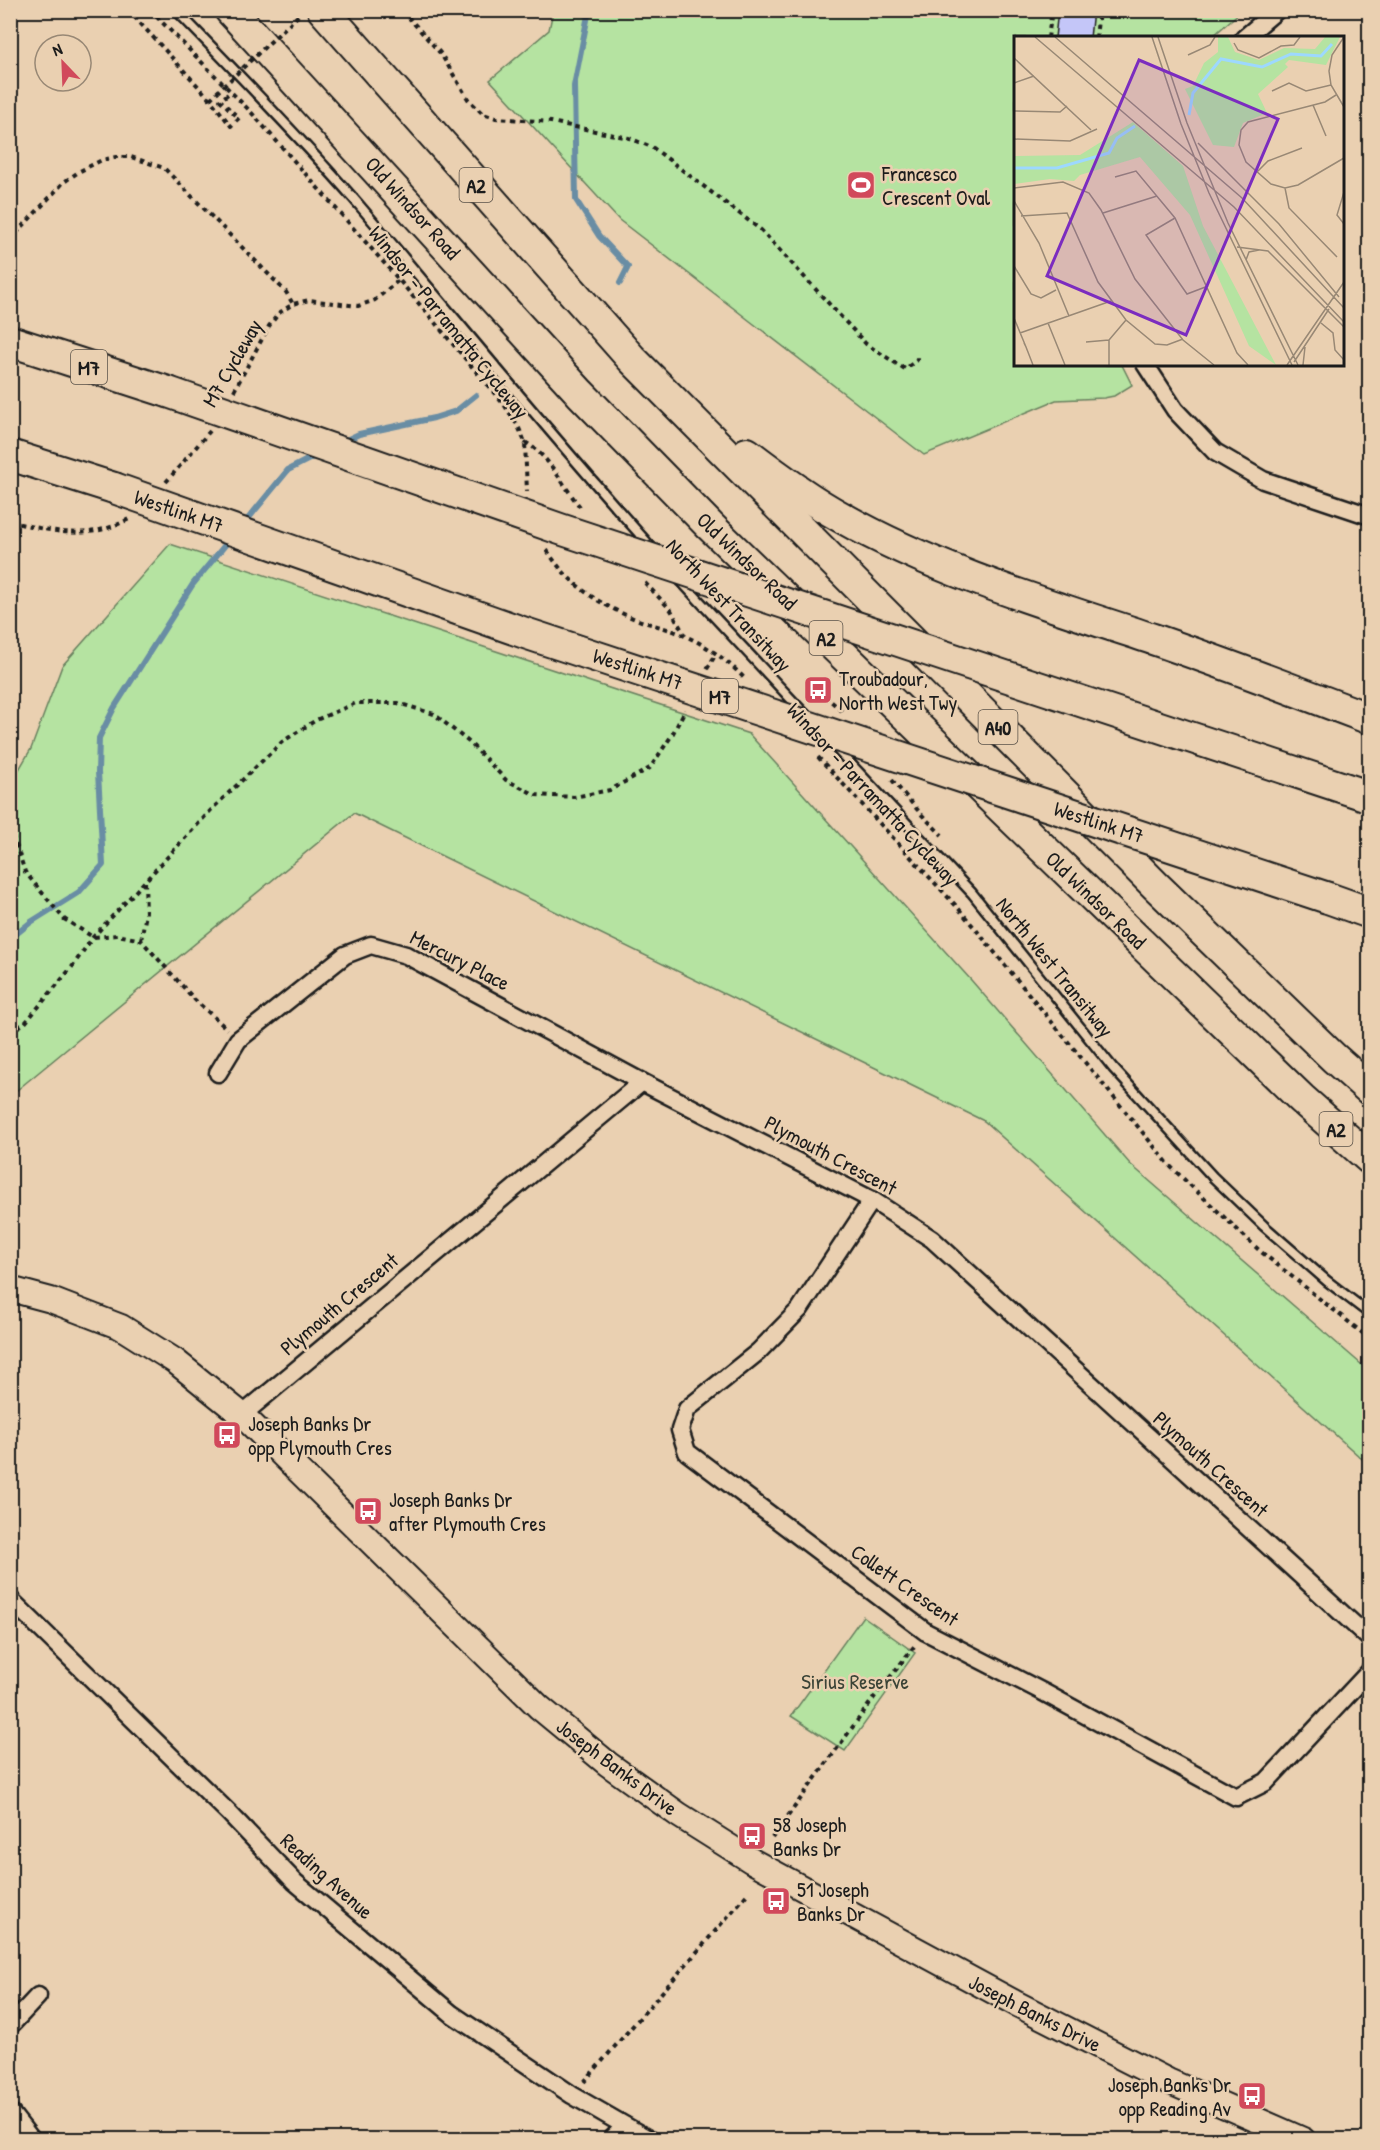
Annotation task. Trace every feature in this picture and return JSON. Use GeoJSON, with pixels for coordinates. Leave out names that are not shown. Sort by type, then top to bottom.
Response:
{"type":"FeatureCollection","features":[{"type":"Feature","properties":{"kind":"highway","name":"Old Windsor Road"},"geometry":{"type":"LineString","coordinates":[[231,10],[580,393],[710,526],[1302,1099],[1370,1159]]}},
{"type":"Feature","properties":{"kind":"highway","name":"A2"},"geometry":{"type":"LineString","coordinates":[[323,10],[631,358]]}},
{"type":"Feature","properties":{"kind":"highway","name":"M7"},"geometry":{"type":"LineString","coordinates":[[10,341],[168,392],[560,529],[1367,796]]}},
{"type":"Feature","properties":{"kind":"highway"},"geometry":{"type":"LineString","coordinates":[[631,358],[726,437],[784,481],[841,517],[900,547],[983,581],[1224,663],[1370,718]]}},
{"type":"Feature","properties":{"kind":"highway","name":"A40"},"geometry":{"type":"LineString","coordinates":[[631,358],[1148,877],[1334,1058],[1370,1090]]}},
{"type":"Feature","properties":{"kind":"highway","name":"Westlink M7"},"geometry":{"type":"LineString","coordinates":[[10,455],[114,488],[525,633],[1370,913]]}},
{"type":"Feature","properties":{"kind":"street"},"geometry":{"type":"LineString","coordinates":[[1246,36],[1277,10]]}},
{"type":"Feature","properties":{"kind":"street"},"geometry":{"type":"LineString","coordinates":[[1146,366],[1175,410],[1215,452],[1263,480],[1370,516]]}},
{"type":"Feature","properties":{"kind":"street","name":"Mercury Place"},"geometry":{"type":"LineString","coordinates":[[218,1073],[238,1040],[345,955],[371,945],[406,955],[642,1082]]}},
{"type":"Feature","properties":{"kind":"street","name":"Plymouth Crescent"},"geometry":{"type":"LineString","coordinates":[[242,1415],[642,1082],[872,1200],[932,1239],[1370,1639]]}},
{"type":"Feature","properties":{"kind":"street","name":"Collett Crescent"},"geometry":{"type":"LineString","coordinates":[[872,1200],[800,1309],[758,1352],[687,1409],[680,1430],[687,1452],[926,1632],[1043,1692],[1236,1797],[1266,1782],[1370,1671]]}},
{"type":"Feature","properties":{"kind":"street","name":"Joseph Banks Drive"},"geometry":{"type":"LineString","coordinates":[[10,1289],[51,1300],[122,1327],[175,1361],[242,1415],[539,1707],[608,1764],[679,1815],[752,1861],[1017,2004],[1168,2081],[1303,2139]]}},
{"type":"Feature","properties":{"kind":"street","name":"Reading Avenue"},"geometry":{"type":"LineString","coordinates":[[10,1599],[229,1813],[295,1882],[452,2014],[572,2095],[650,2139]]}},
{"type":"Feature","properties":{"kind":"street"},"geometry":{"type":"LineString","coordinates":[[10,2026],[38,1996]]}},
{"type":"Feature","properties":{"kind":"street"},"geometry":{"type":"LineString","coordinates":[[10,2112],[32,2139]]}},
{"type":"Feature","properties":{"kind":"street"},"geometry":{"type":"LineString","coordinates":[[610,2139],[625,2126]]}},
{"type":"Feature","properties":{"kind":"lane","name":"North West Transitway"},"geometry":{"type":"LineString","coordinates":[[176,10],[284,121],[345,190],[605,496],[972,893],[1113,1068],[1167,1128],[1264,1226],[1327,1281],[1370,1314]]}},
{"type":"Feature","properties":{"kind":"path"},"geometry":{"type":"LineString","coordinates":[[128,10],[210,99],[231,126],[238,118],[220,100],[231,92]]}},
{"type":"Feature","properties":{"kind":"path","name":"Windsor - Parramatta Cycleway"},"geometry":{"type":"LineString","coordinates":[[150,10],[250,111],[399,280],[505,406],[525,442],[528,498]]}},
{"type":"Feature","properties":{"kind":"path"},"geometry":{"type":"LineString","coordinates":[[210,99],[304,10]]}},
{"type":"Feature","properties":{"kind":"path"},"geometry":{"type":"LineString","coordinates":[[402,10],[441,54],[468,99],[483,114],[496,118],[551,122],[629,138],[652,147],[761,230],[866,344],[905,369],[917,360],[917,354]]}},
{"type":"Feature","properties":{"kind":"path"},"geometry":{"type":"LineString","coordinates":[[1048,36],[1052,10]]}},
{"type":"Feature","properties":{"kind":"path"},"geometry":{"type":"LineString","coordinates":[[1096,36],[1100,10]]}},
{"type":"Feature","properties":{"kind":"path"},"geometry":{"type":"LineString","coordinates":[[10,240],[64,182],[80,171],[102,160],[116,157],[138,159],[164,168],[286,292],[293,304],[309,300],[358,306],[375,300],[399,280]]}},
{"type":"Feature","properties":{"kind":"path","name":"M7 Cycleway"},"geometry":{"type":"LineString","coordinates":[[230,398],[269,326],[279,313],[293,304]]}},
{"type":"Feature","properties":{"kind":"path","name":"M7 Cycleway"},"geometry":{"type":"LineString","coordinates":[[173,474],[212,428]]}},
{"type":"Feature","properties":{"kind":"path"},"geometry":{"type":"LineString","coordinates":[[10,522],[67,533]]}},
{"type":"Feature","properties":{"kind":"path"},"geometry":{"type":"LineString","coordinates":[[544,545],[555,563],[592,598],[610,609],[685,636],[732,665],[747,682]]}},
{"type":"Feature","properties":{"kind":"path"},"geometry":{"type":"LineString","coordinates":[[705,671],[716,654]]}},
{"type":"Feature","properties":{"kind":"path"},"geometry":{"type":"LineString","coordinates":[[10,1032],[25,1023],[72,966],[93,936],[213,808],[282,742],[316,720],[356,703],[398,703],[434,714],[470,743],[506,780],[536,795],[574,798],[610,790],[650,768],[672,735],[689,703]]}},
{"type":"Feature","properties":{"kind":"path","name":"Windsor - Parramatta Cycleway"},"geometry":{"type":"LineString","coordinates":[[811,750],[959,909],[1171,1167],[1260,1251],[1370,1339]]}},
{"type":"Feature","properties":{"kind":"path"},"geometry":{"type":"LineString","coordinates":[[10,827],[25,872],[64,919],[93,936],[118,935],[141,940],[195,1000],[238,1040]]}},
{"type":"Feature","properties":{"kind":"path"},"geometry":{"type":"LineString","coordinates":[[141,940],[146,914],[145,881]]}},
{"type":"Feature","properties":{"kind":"path"},"geometry":{"type":"LineString","coordinates":[[772,1838],[926,1632]]}},
{"type":"Feature","properties":{"kind":"path"},"geometry":{"type":"LineString","coordinates":[[572,2095],[748,1892]]}},
{"type":"Feature","properties":{"kind":"green space"},"geometry":{"type":"Polygon","coordinates":[[[553,11],[1241,11],[1213,36],[1014,36],[1014,366],[1122,366],[1132,385],[1114,396],[1104,398],[1056,400],[924,455],[619,220],[490,80],[549,30],[553,11]]]}},
{"type":"Feature","properties":{"kind":"green space"},"geometry":{"type":"Polygon","coordinates":[[[170,544],[749,734],[971,980],[1130,1164],[1369,1371],[1369,1465],[984,1121],[354,813],[11,1095],[11,783],[31,749],[62,666],[170,544]]]}},
{"type":"Feature","properties":{"kind":"green space","name":"Sirius Reserve"},"geometry":{"type":"Polygon","coordinates":[[[863,1616],[915,1653],[845,1751],[791,1716],[863,1616]]]}},
{"type":"Feature","properties":{"kind":"building"},"geometry":{"type":"Polygon","coordinates":[[[1058,10],[1093,10],[1090,36],[1055,36],[1058,10]]]}},
{"type":"Feature","properties":{"kind":"waterway"},"geometry":{"type":"LineString","coordinates":[[589,10],[574,86],[576,200],[599,236],[628,267],[620,283]]}},
{"type":"Feature","properties":{"kind":"waterway"},"geometry":{"type":"LineString","coordinates":[[342,442],[359,434],[456,411],[476,395]]}},
{"type":"Feature","properties":{"kind":"waterway"},"geometry":{"type":"LineString","coordinates":[[243,525],[288,470],[317,455]]}},
{"type":"Feature","properties":{"kind":"waterway"},"geometry":{"type":"LineString","coordinates":[[10,939],[31,922],[79,892],[103,865],[98,772],[99,738],[114,708],[193,584],[230,539]]}},
{"type":"Feature","properties":{"kind":"place","name":"Francesco Crescent Oval"},"geometry":{"type":"Point","coordinates":[861,185]}},
{"type":"Feature","properties":{"kind":"place","name":"Troubadour, North West Twy"},"geometry":{"type":"Point","coordinates":[818,690]}},
{"type":"Feature","properties":{"kind":"place","name":"Joseph Banks Dr opp Plymouth Cres"},"geometry":{"type":"Point","coordinates":[227,1435]}},
{"type":"Feature","properties":{"kind":"place","name":"Joseph Banks Dr after Plymouth Cres"},"geometry":{"type":"Point","coordinates":[368,1511]}},
{"type":"Feature","properties":{"kind":"place","name":"58 Joseph Banks Dr"},"geometry":{"type":"Point","coordinates":[752,1836]}},
{"type":"Feature","properties":{"kind":"place","name":"51 Joseph Banks Dr"},"geometry":{"type":"Point","coordinates":[776,1901]}},
{"type":"Feature","properties":{"kind":"place","name":"Joseph Banks Dr opp Reading Av"},"geometry":{"type":"Point","coordinates":[1252,2096]}}]}
